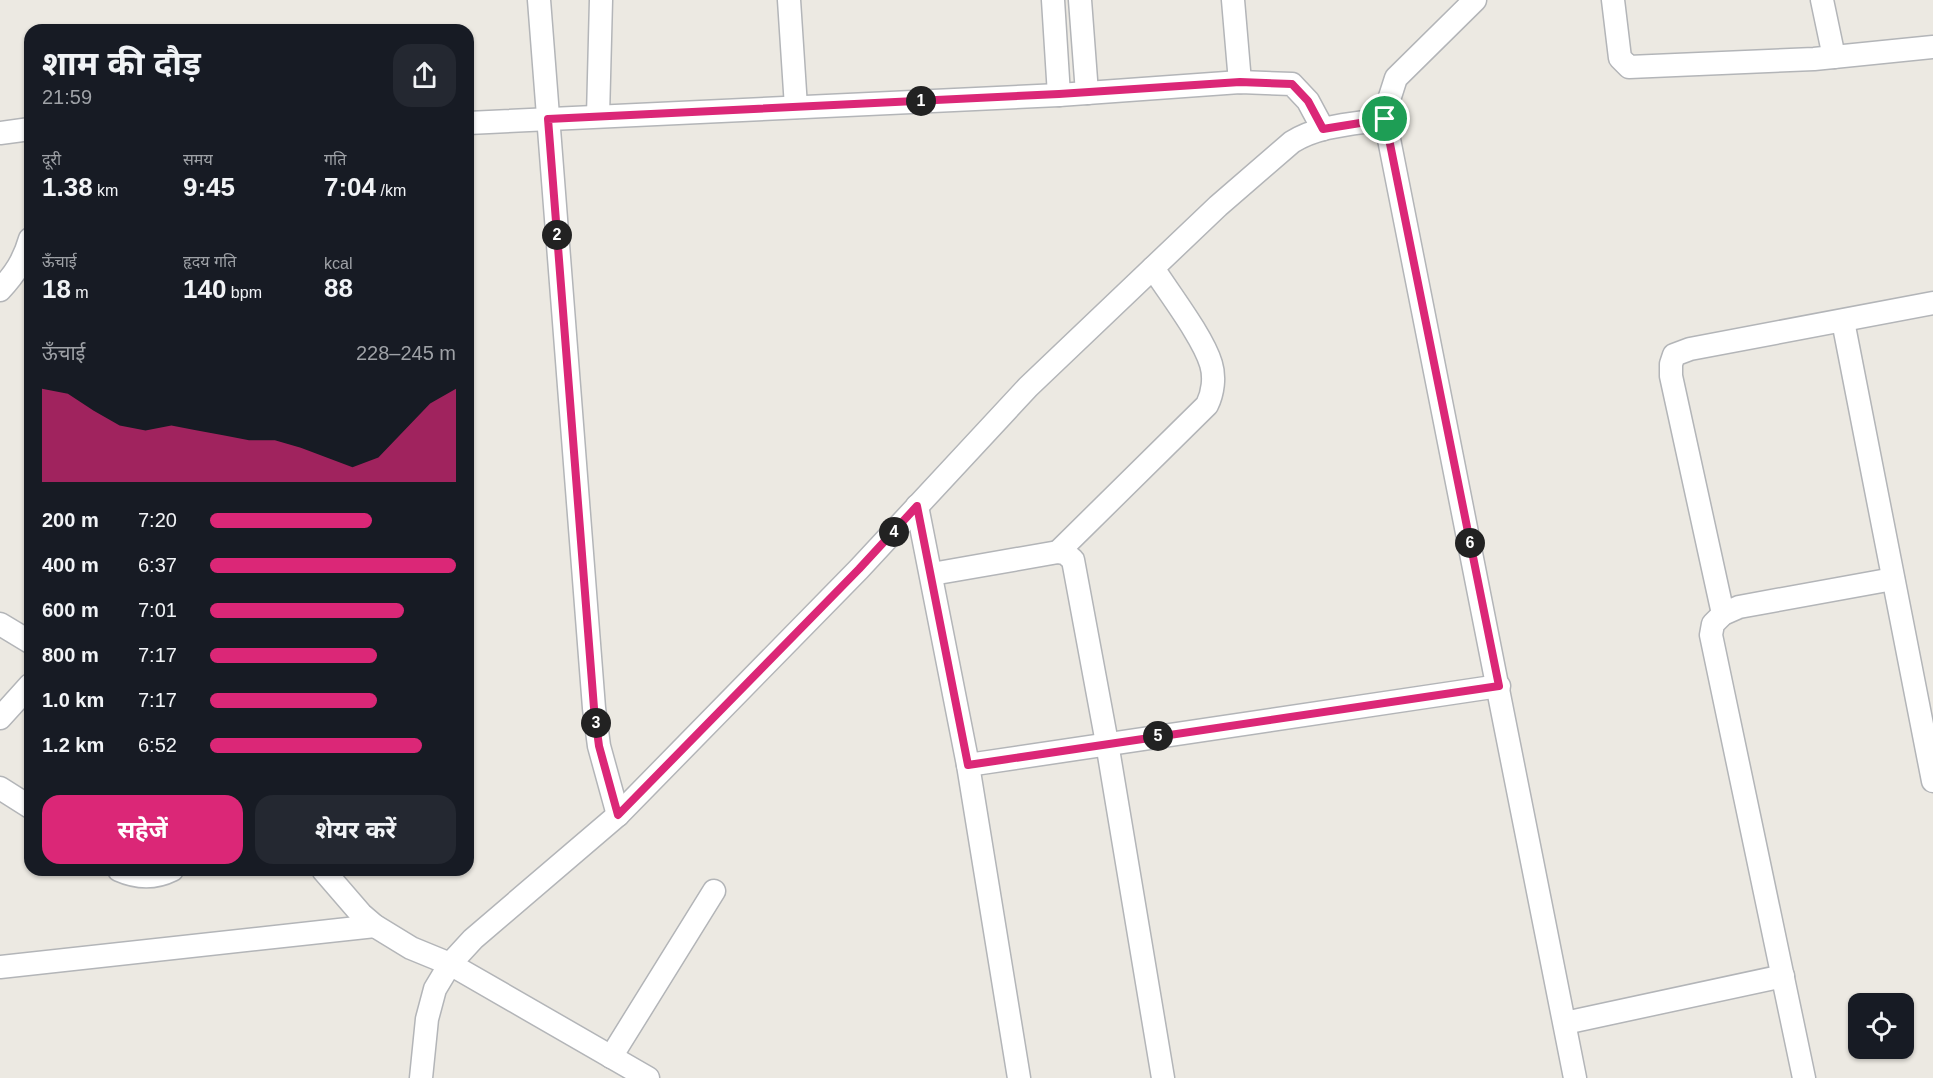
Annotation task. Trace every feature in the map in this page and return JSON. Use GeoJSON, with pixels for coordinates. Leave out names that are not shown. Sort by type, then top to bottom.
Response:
{"type":"FeatureCollection","features":[{"type":"Feature","properties":{"kind":"street"},"geometry":{"type":"LineString","coordinates":[[539,0],[594,708],[599,746],[618,815]]}},
{"type":"Feature","properties":{"kind":"street"},"geometry":{"type":"LineString","coordinates":[[598,116],[601,0]]}},
{"type":"Feature","properties":{"kind":"street"},"geometry":{"type":"LineString","coordinates":[[789,0],[796,107]]}},
{"type":"Feature","properties":{"kind":"street"},"geometry":{"type":"LineString","coordinates":[[1053,0],[1059,94]]}},
{"type":"Feature","properties":{"kind":"street"},"geometry":{"type":"LineString","coordinates":[[1080,0],[1087,93]]}},
{"type":"Feature","properties":{"kind":"street"},"geometry":{"type":"LineString","coordinates":[[1233,0],[1240,82]]}},
{"type":"Feature","properties":{"kind":"street"},"geometry":{"type":"LineString","coordinates":[[1475,0],[1396,78],[1385,119],[1575,1078]]}},
{"type":"Feature","properties":{"kind":"street"},"geometry":{"type":"LineString","coordinates":[[1612,0],[1620,58],[1629,67],[1834,57],[1933,47]]}},
{"type":"Feature","properties":{"kind":"street"},"geometry":{"type":"LineString","coordinates":[[1822,0],[1834,57]]}},
{"type":"Feature","properties":{"kind":"street"},"geometry":{"type":"LineString","coordinates":[[474,123],[1087,93],[1240,82],[1292,84],[1308,101],[1323,129]]}},
{"type":"Feature","properties":{"kind":"street"},"geometry":{"type":"LineString","coordinates":[[422,1078],[427,1019],[435,989],[450,964],[474,939],[618,815],[859,569],[1028,387],[1153,268],[1292,141],[1304,134],[1323,129],[1385,119]]}},
{"type":"Feature","properties":{"kind":"street"},"geometry":{"type":"LineString","coordinates":[[0,133],[24,130]]}},
{"type":"Feature","properties":{"kind":"street"},"geometry":{"type":"LineString","coordinates":[[0,290],[14,275],[24,258]]}},
{"type":"Feature","properties":{"kind":"street"},"geometry":{"type":"LineString","coordinates":[[1058,552],[1208,405],[1212,396],[1212,366],[1206,350],[1153,268]]}},
{"type":"Feature","properties":{"kind":"street"},"geometry":{"type":"LineString","coordinates":[[1723,614],[1671,375],[1672,359],[1677,352],[1933,303]]}},
{"type":"Feature","properties":{"kind":"street"},"geometry":{"type":"LineString","coordinates":[[1844,321],[1933,782]]}},
{"type":"Feature","properties":{"kind":"street"},"geometry":{"type":"LineString","coordinates":[[917,506],[968,765],[1019,1078]]}},
{"type":"Feature","properties":{"kind":"street"},"geometry":{"type":"LineString","coordinates":[[932,574],[1058,552],[1068,554],[1074,563],[1163,1078]]}},
{"type":"Feature","properties":{"kind":"street"},"geometry":{"type":"LineString","coordinates":[[1804,1078],[1711,636],[1713,624],[1723,614],[1739,607],[1893,579]]}},
{"type":"Feature","properties":{"kind":"street"},"geometry":{"type":"LineString","coordinates":[[0,624],[24,638]]}},
{"type":"Feature","properties":{"kind":"street"},"geometry":{"type":"LineString","coordinates":[[968,765],[1499,686]]}},
{"type":"Feature","properties":{"kind":"street"},"geometry":{"type":"LineString","coordinates":[[0,718],[24,692]]}},
{"type":"Feature","properties":{"kind":"street"},"geometry":{"type":"LineString","coordinates":[[0,788],[24,803]]}},
{"type":"Feature","properties":{"kind":"street"},"geometry":{"type":"LineString","coordinates":[[140,876],[156,876]]}},
{"type":"Feature","properties":{"kind":"street"},"geometry":{"type":"LineString","coordinates":[[327,876],[361,914],[375,926],[411,948],[450,964],[648,1078]]}},
{"type":"Feature","properties":{"kind":"street"},"geometry":{"type":"LineString","coordinates":[[611,1057],[714,891]]}},
{"type":"Feature","properties":{"kind":"street"},"geometry":{"type":"LineString","coordinates":[[0,967],[64,962],[375,926]]}},
{"type":"Feature","properties":{"kind":"street"},"geometry":{"type":"LineString","coordinates":[[1565,1023],[1783,976]]}},
{"type":"Feature","properties":{"kind":"route"},"geometry":{"type":"LineString","coordinates":[[1240,82],[1292,84],[1308,101],[1323,129],[1385,119],[1499,686],[968,765],[917,506],[859,569],[618,815],[599,746],[594,708],[548,119],[1059,94],[1240,82]]}}]}
